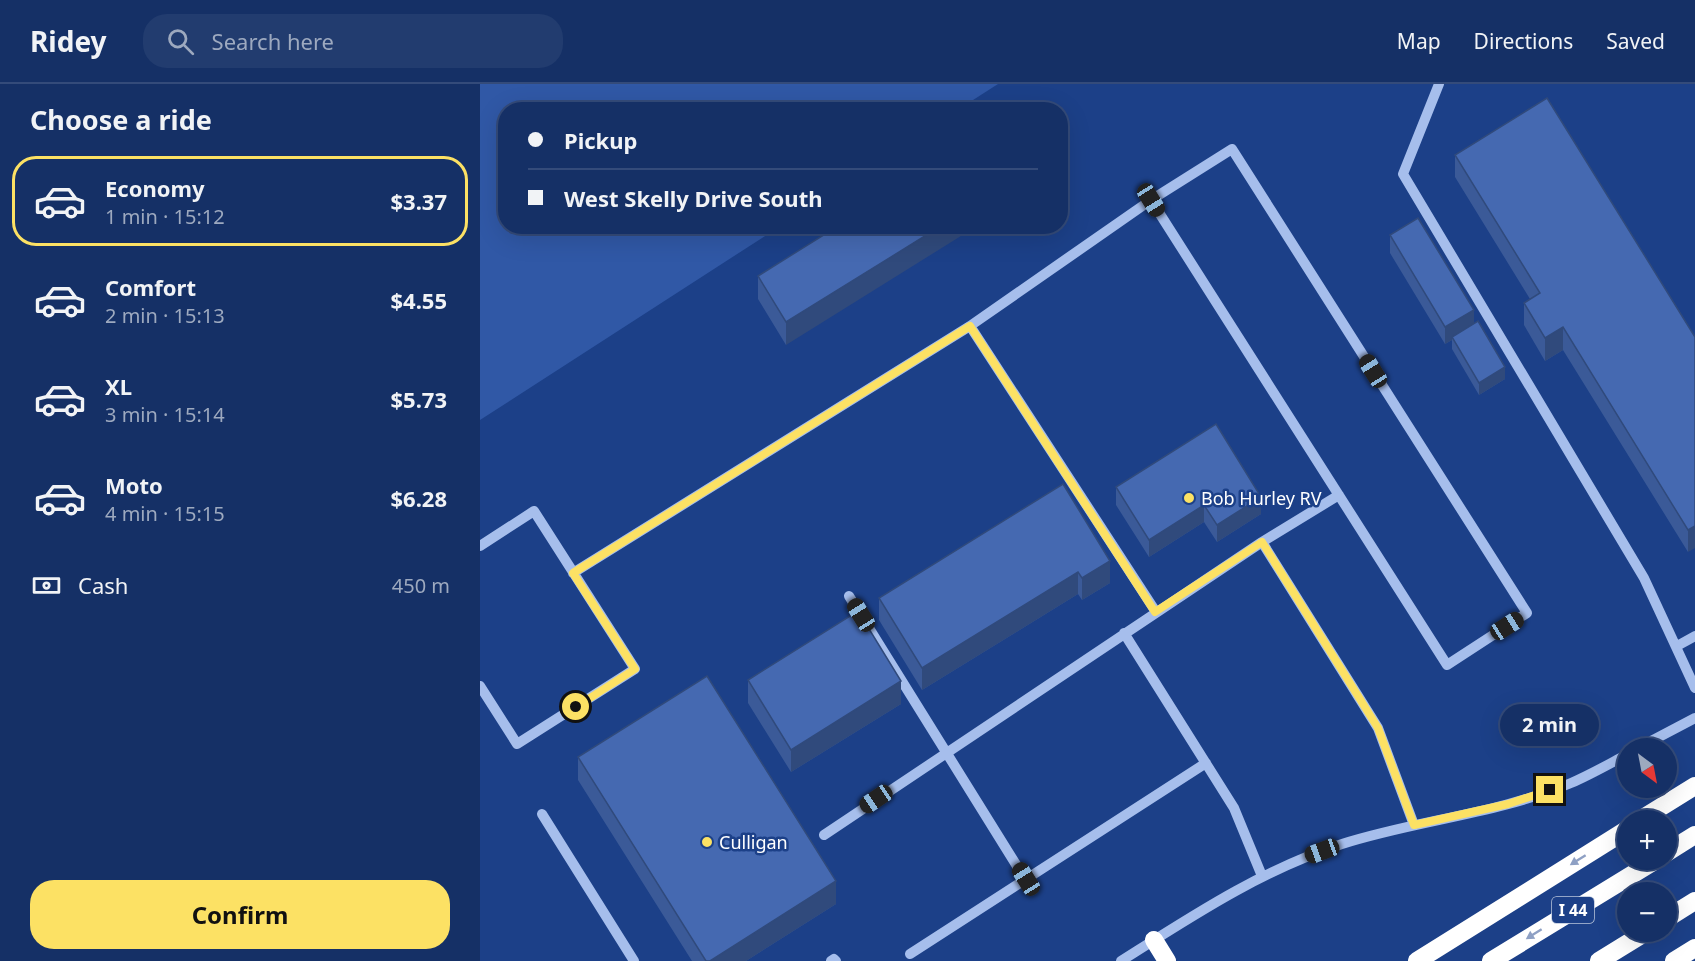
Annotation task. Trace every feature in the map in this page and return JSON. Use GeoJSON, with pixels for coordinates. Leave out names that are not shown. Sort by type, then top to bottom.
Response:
{"type":"FeatureCollection","features":[{"type":"Feature","properties":{"kind":"highway"},"geometry":{"type":"LineString","coordinates":[[1657,810],[1695,786]]}},
{"type":"Feature","properties":{"kind":"highway"},"geometry":{"type":"LineString","coordinates":[[1677,846],[1695,835]]}},
{"type":"Feature","properties":{"kind":"highway"},"geometry":{"type":"LineString","coordinates":[[1417,961],[1617,836]]}},
{"type":"Feature","properties":{"kind":"highway","name":"I 44"},"geometry":{"type":"LineString","coordinates":[[1491,961],[1640,870]]}},
{"type":"Feature","properties":{"kind":"highway"},"geometry":{"type":"LineString","coordinates":[[1677,912],[1695,901]]}},
{"type":"Feature","properties":{"kind":"highway"},"geometry":{"type":"LineString","coordinates":[[1154,940],[1167,961]]}},
{"type":"Feature","properties":{"kind":"highway"},"geometry":{"type":"LineString","coordinates":[[1599,961],[1630,942]]}},
{"type":"Feature","properties":{"kind":"highway"},"geometry":{"type":"LineString","coordinates":[[1674,961],[1695,948]]}},
{"type":"Feature","properties":{"kind":"street"},"geometry":{"type":"LineString","coordinates":[[1439,84],[1403,174],[1644,578],[1695,687]]}},
{"type":"Feature","properties":{"kind":"street"},"geometry":{"type":"LineString","coordinates":[[573,573],[970,326],[1151,200],[1232,149],[1527,613],[1447,665],[1151,200]]}},
{"type":"Feature","properties":{"kind":"street"},"geometry":{"type":"LineString","coordinates":[[970,326],[1155,612]]}},
{"type":"Feature","properties":{"kind":"street"},"geometry":{"type":"LineString","coordinates":[[824,835],[1155,612],[1339,495]]}},
{"type":"Feature","properties":{"kind":"street"},"geometry":{"type":"LineString","coordinates":[[480,546],[534,511],[635,669],[517,744],[480,686]]}},
{"type":"Feature","properties":{"kind":"street"},"geometry":{"type":"LineString","coordinates":[[1262,542],[1378,728],[1414,825]]}},
{"type":"Feature","properties":{"kind":"street"},"geometry":{"type":"LineString","coordinates":[[849,596],[1026,879]]}},
{"type":"Feature","properties":{"kind":"street"},"geometry":{"type":"LineString","coordinates":[[1124,633],[1234,808],[1262,876]]}},
{"type":"Feature","properties":{"kind":"street"},"geometry":{"type":"LineString","coordinates":[[1677,646],[1695,636]]}},
{"type":"Feature","properties":{"kind":"street"},"geometry":{"type":"LineString","coordinates":[[1657,738],[1695,718]]}},
{"type":"Feature","properties":{"kind":"street"},"geometry":{"type":"LineString","coordinates":[[1121,961],[1281,866],[1342,844],[1508,804],[1571,783],[1617,760]]}},
{"type":"Feature","properties":{"kind":"street"},"geometry":{"type":"LineString","coordinates":[[910,954],[1206,763]]}},
{"type":"Feature","properties":{"kind":"street"},"geometry":{"type":"LineString","coordinates":[[542,814],[634,961]]}},
{"type":"Feature","properties":{"kind":"street"},"geometry":{"type":"LineString","coordinates":[[831,961],[834,959],[836,961]]}},
{"type":"Feature","properties":{"kind":"shaded area"},"geometry":{"type":"Polygon","coordinates":[[[480,84],[998,84],[970,102],[498,102],[498,234],[768,234],[480,420],[480,84]]]}},
{"type":"Feature","properties":{"kind":"building"},"geometry":{"type":"Polygon","coordinates":[[[1547,98],[1695,337],[1695,526],[1688,530],[1563,327],[1545,338],[1524,303],[1540,293],[1455,155],[1547,98]]]}},
{"type":"Feature","properties":{"kind":"building"},"geometry":{"type":"Polygon","coordinates":[[[1418,218],[1474,310],[1445,327],[1390,235],[1418,218]]]}},
{"type":"Feature","properties":{"kind":"building"},"geometry":{"type":"Polygon","coordinates":[[[825,234],[928,234],[786,322],[758,276],[825,234]]]}},
{"type":"Feature","properties":{"kind":"building"},"geometry":{"type":"Polygon","coordinates":[[[1478,321],[1505,367],[1479,383],[1452,337],[1478,321]]]}},
{"type":"Feature","properties":{"kind":"building","name":"Bob Hurley RV"},"geometry":{"type":"Polygon","coordinates":[[[1216,424],[1261,497],[1217,525],[1204,505],[1149,540],[1116,487],[1216,424]]]}},
{"type":"Feature","properties":{"kind":"building"},"geometry":{"type":"Polygon","coordinates":[[[1063,484],[1110,561],[1082,578],[1078,572],[922,668],[879,598],[1063,484]]]}},
{"type":"Feature","properties":{"kind":"building"},"geometry":{"type":"Polygon","coordinates":[[[858,611],[901,681],[791,750],[748,680],[858,611]]]}},
{"type":"Feature","properties":{"kind":"building","name":"Culligan"},"geometry":{"type":"Polygon","coordinates":[[[707,676],[836,881],[710,961],[706,961],[578,757],[707,676]]]}},
{"type":"Feature","properties":{"kind":"place","name":"Bob Hurley RV"},"geometry":{"type":"Point","coordinates":[1189,498]}},
{"type":"Feature","properties":{"kind":"place","name":"Culligan"},"geometry":{"type":"Point","coordinates":[707,842]}},
{"type":"Feature","properties":{"kind":"route"},"geometry":{"type":"LineString","coordinates":[[576,707],[635,669],[573,573],[970,326],[1155,612],[1262,542],[1378,728],[1414,825],[1508,804],[1550,790]]}}]}
